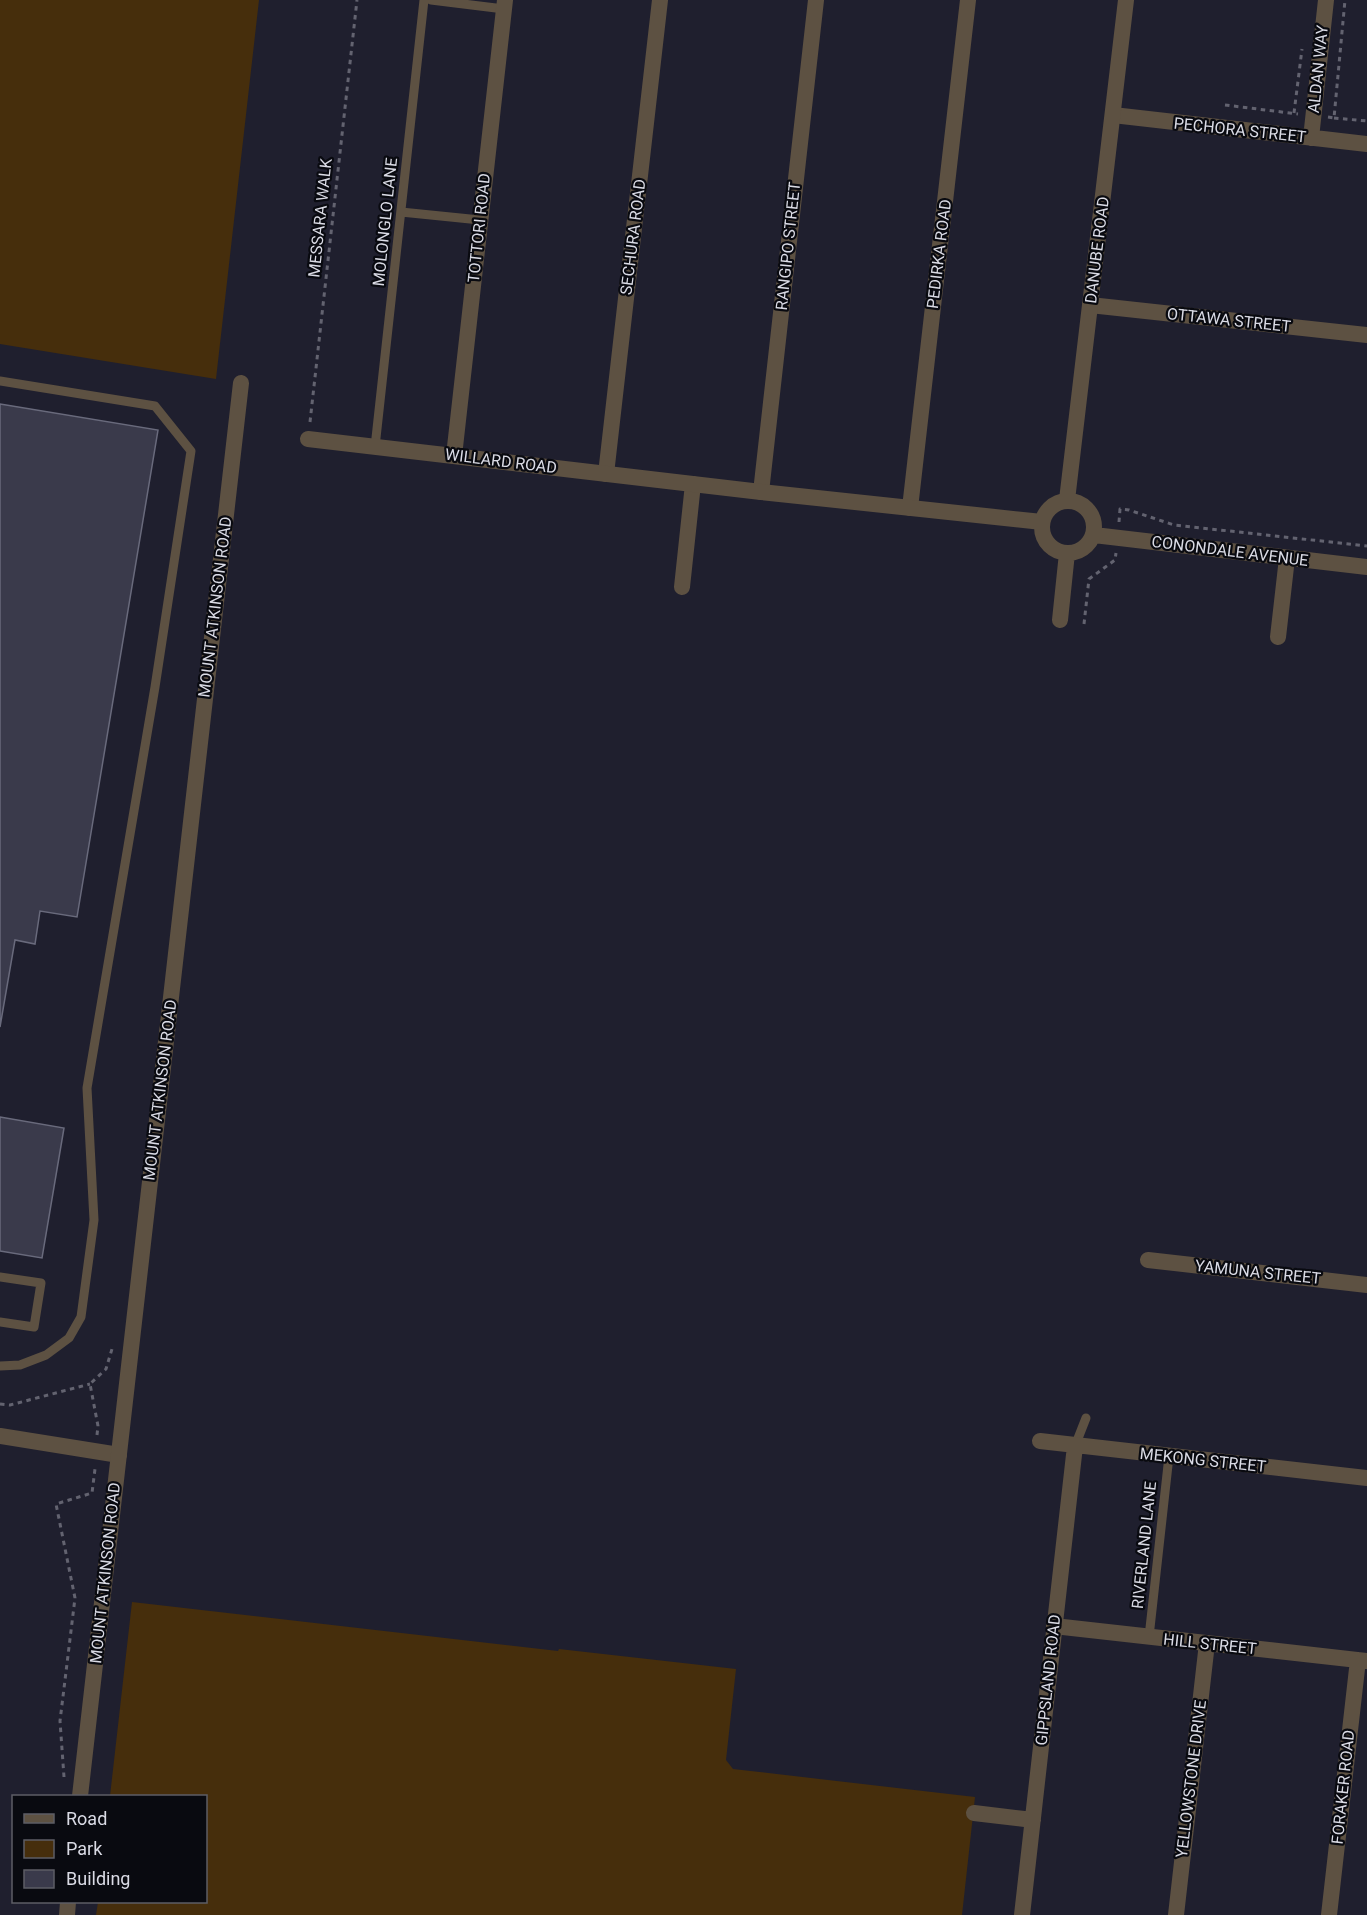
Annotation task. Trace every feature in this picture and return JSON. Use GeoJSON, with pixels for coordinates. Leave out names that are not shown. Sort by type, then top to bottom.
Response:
{"type":"FeatureCollection","features":[{"type":"Feature","properties":{"kind":"street","name":"SECHURA ROAD"},"geometry":{"type":"LineString","coordinates":[[606,474],[660,0]]}},
{"type":"Feature","properties":{"kind":"street","name":"RANGIPO STREET"},"geometry":{"type":"LineString","coordinates":[[761,492],[816,0]]}},
{"type":"Feature","properties":{"kind":"street","name":"PEDIRKA ROAD"},"geometry":{"type":"LineString","coordinates":[[910,508],[968,0]]}},
{"type":"Feature","properties":{"kind":"street","name":"DANUBE ROAD"},"geometry":{"type":"LineString","coordinates":[[1067,500],[1126,0]]}},
{"type":"Feature","properties":{"kind":"street","name":"ALDAN WAY"},"geometry":{"type":"LineString","coordinates":[[1311,138],[1326,0]]}},
{"type":"Feature","properties":{"kind":"street","name":"TOTTORI ROAD"},"geometry":{"type":"LineString","coordinates":[[453,456],[504,4]]}},
{"type":"Feature","properties":{"kind":"street","name":"PECHORA STREET"},"geometry":{"type":"LineString","coordinates":[[1113,115],[1367,144]]}},
{"type":"Feature","properties":{"kind":"street","name":"OTTAWA STREET"},"geometry":{"type":"LineString","coordinates":[[1090,304],[1367,335]]}},
{"type":"Feature","properties":{"kind":"street","name":"MOUNT ATKINSON ROAD"},"geometry":{"type":"LineString","coordinates":[[80,1795],[241,383]]}},
{"type":"Feature","properties":{"kind":"street","name":"WILLARD ROAD"},"geometry":{"type":"LineString","coordinates":[[308,439],[1042,522]]}},
{"type":"Feature","properties":{"kind":"street"},"geometry":{"type":"LineString","coordinates":[[682,587],[693,484]]}},
{"type":"Feature","properties":{"kind":"street"},"geometry":{"type":"LineString","coordinates":[[1067,500],[1084,505],[1090,511],[1095,527],[1094,535],[1083,548],[1067,553],[1059,551],[1046,540],[1042,531],[1042,522],[1051,507],[1067,500]]}},
{"type":"Feature","properties":{"kind":"street","name":"CONONDALE AVENUE"},"geometry":{"type":"LineString","coordinates":[[1094,535],[1367,567]]}},
{"type":"Feature","properties":{"kind":"street"},"geometry":{"type":"LineString","coordinates":[[1060,620],[1067,553]]}},
{"type":"Feature","properties":{"kind":"street"},"geometry":{"type":"LineString","coordinates":[[1278,637],[1287,558]]}},
{"type":"Feature","properties":{"kind":"street","name":"YAMUNA STREET"},"geometry":{"type":"LineString","coordinates":[[1149,1260],[1367,1285]]}},
{"type":"Feature","properties":{"kind":"street"},"geometry":{"type":"LineString","coordinates":[[0,1436],[118,1455]]}},
{"type":"Feature","properties":{"kind":"street","name":"MEKONG STREET"},"geometry":{"type":"LineString","coordinates":[[1040,1441],[1367,1478]]}},
{"type":"Feature","properties":{"kind":"street","name":"GIPPSLAND ROAD"},"geometry":{"type":"LineString","coordinates":[[1022,1915],[1075,1446]]}},
{"type":"Feature","properties":{"kind":"street","name":"HILL STREET"},"geometry":{"type":"LineString","coordinates":[[1054,1626],[1363,1660]]}},
{"type":"Feature","properties":{"kind":"street","name":"YELLOWSTONE DRIVE"},"geometry":{"type":"LineString","coordinates":[[1176,1915],[1207,1643]]}},
{"type":"Feature","properties":{"kind":"street","name":"FORAKER ROAD"},"geometry":{"type":"LineString","coordinates":[[1329,1915],[1363,1660]]}},
{"type":"Feature","properties":{"kind":"street"},"geometry":{"type":"LineString","coordinates":[[974,1813],[1033,1820]]}},
{"type":"Feature","properties":{"kind":"lane","name":"MOLONGLO LANE"},"geometry":{"type":"LineString","coordinates":[[375,447],[424,0]]}},
{"type":"Feature","properties":{"kind":"lane"},"geometry":{"type":"LineString","coordinates":[[431,0],[504,4]]}},
{"type":"Feature","properties":{"kind":"lane"},"geometry":{"type":"LineString","coordinates":[[401,212],[480,220]]}},
{"type":"Feature","properties":{"kind":"lane"},"geometry":{"type":"LineString","coordinates":[[0,381],[155,406],[191,451],[157,675],[87,1088],[94,1220],[81,1317],[69,1338],[46,1355],[20,1365],[0,1366]]}},
{"type":"Feature","properties":{"kind":"lane"},"geometry":{"type":"LineString","coordinates":[[0,1277],[41,1283],[34,1328],[0,1322]]}},
{"type":"Feature","properties":{"kind":"lane"},"geometry":{"type":"LineString","coordinates":[[1075,1446],[1086,1418]]}},
{"type":"Feature","properties":{"kind":"lane","name":"RIVERLAND LANE"},"geometry":{"type":"LineString","coordinates":[[1149,1637],[1169,1456]]}},
{"type":"Feature","properties":{"kind":"path","name":"MESSARA WALK"},"geometry":{"type":"LineString","coordinates":[[308,439],[357,0]]}},
{"type":"Feature","properties":{"kind":"path"},"geometry":{"type":"LineString","coordinates":[[1294,113],[1302,45]]}},
{"type":"Feature","properties":{"kind":"path"},"geometry":{"type":"LineString","coordinates":[[1334,118],[1367,121]]}},
{"type":"Feature","properties":{"kind":"path"},"geometry":{"type":"LineString","coordinates":[[1120,509],[1174,525],[1367,546]]}},
{"type":"Feature","properties":{"kind":"path"},"geometry":{"type":"LineString","coordinates":[[1084,624],[1089,579],[1115,560]]}},
{"type":"Feature","properties":{"kind":"path"},"geometry":{"type":"LineString","coordinates":[[0,1404],[10,1405],[90,1384],[106,1369],[115,1341]]}},
{"type":"Feature","properties":{"kind":"path"},"geometry":{"type":"LineString","coordinates":[[63,1787],[60,1721],[75,1598],[56,1504],[92,1493],[98,1426],[90,1384]]}},
{"type":"Feature","properties":{"kind":"green space"},"geometry":{"type":"Polygon","coordinates":[[[0,0],[259,0],[216,379],[0,344],[0,0]]]}},
{"type":"Feature","properties":{"kind":"green space"},"geometry":{"type":"Polygon","coordinates":[[[132,1602],[736,1669],[726,1760],[733,1769],[975,1797],[962,1915],[96,1915],[98,1903],[207,1903],[207,1795],[110,1795],[132,1602]]]}},
{"type":"Feature","properties":{"kind":"building"},"geometry":{"type":"Polygon","coordinates":[[[0,404],[158,430],[77,917],[40,911],[35,944],[15,940],[0,1027],[0,404]]]}},
{"type":"Feature","properties":{"kind":"building"},"geometry":{"type":"Polygon","coordinates":[[[0,1117],[64,1128],[42,1258],[0,1251],[0,1117]]]}}]}
